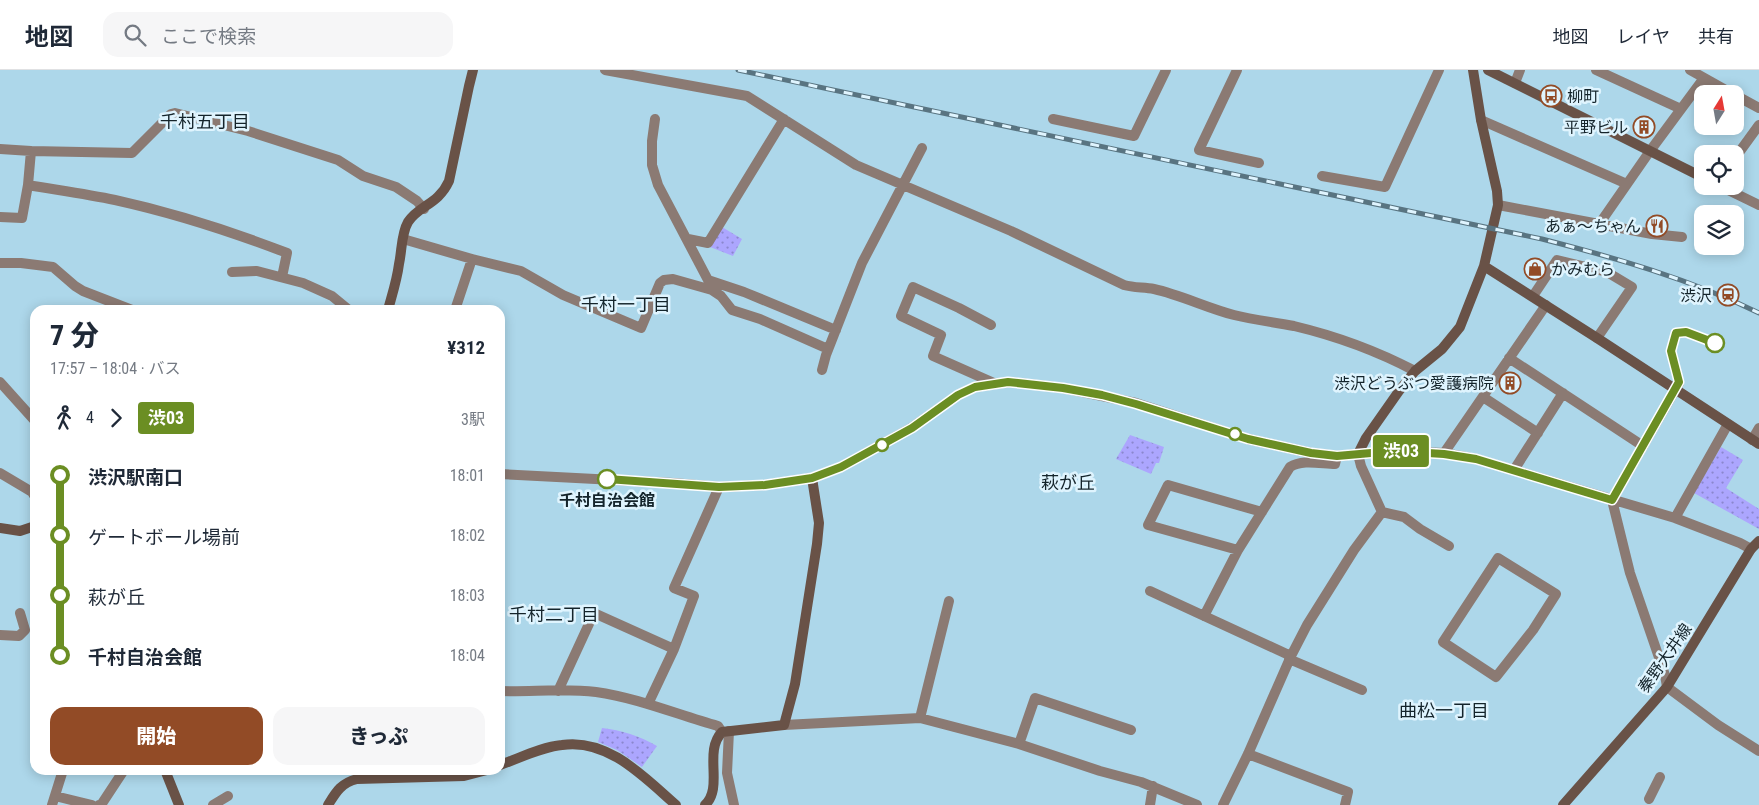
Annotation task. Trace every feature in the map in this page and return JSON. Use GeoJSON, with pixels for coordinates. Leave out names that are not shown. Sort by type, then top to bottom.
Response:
{"type":"FeatureCollection","features":[{"type":"Feature","properties":{"kind":"street"},"geometry":{"type":"LineString","coordinates":[[389,305],[406,226],[410,219],[436,200],[445,190],[449,181],[473,70]]}},
{"type":"Feature","properties":{"kind":"street"},"geometry":{"type":"LineString","coordinates":[[605,70],[747,96],[856,164],[1011,231],[1124,285],[1132,288],[1154,289],[1220,312],[1320,332],[1378,353],[1416,371]]}},
{"type":"Feature","properties":{"kind":"street"},"geometry":{"type":"LineString","coordinates":[[1053,119],[1134,136],[1166,70]]}},
{"type":"Feature","properties":{"kind":"street"},"geometry":{"type":"LineString","coordinates":[[1237,70],[1199,150],[1259,163]]}},
{"type":"Feature","properties":{"kind":"street"},"geometry":{"type":"LineString","coordinates":[[1322,176],[1385,187],[1439,70]]}},
{"type":"Feature","properties":{"kind":"street"},"geometry":{"type":"LineString","coordinates":[[1382,512],[1361,466],[1358,454],[1366,438],[1416,371],[1442,349],[1460,327],[1484,266],[1498,205],[1497,191],[1481,120],[1473,70]]}},
{"type":"Feature","properties":{"kind":"street"},"geometry":{"type":"LineString","coordinates":[[1488,70],[1694,173]]}},
{"type":"Feature","properties":{"kind":"street"},"geometry":{"type":"LineString","coordinates":[[1515,83],[1520,70]]}},
{"type":"Feature","properties":{"kind":"street"},"geometry":{"type":"LineString","coordinates":[[1596,70],[1681,109]]}},
{"type":"Feature","properties":{"kind":"street"},"geometry":{"type":"LineString","coordinates":[[1690,70],[1717,85]]}},
{"type":"Feature","properties":{"kind":"street"},"geometry":{"type":"LineString","coordinates":[[1600,223],[1704,78]]}},
{"type":"Feature","properties":{"kind":"street"},"geometry":{"type":"LineString","coordinates":[[1744,100],[1759,108]]}},
{"type":"Feature","properties":{"kind":"street"},"geometry":{"type":"LineString","coordinates":[[0,149],[132,153],[171,114],[175,113],[248,131],[338,160],[363,176],[396,187],[417,201],[424,209]]}},
{"type":"Feature","properties":{"kind":"street"},"geometry":{"type":"LineString","coordinates":[[655,119],[652,141],[652,165],[658,185],[708,280],[744,292],[836,330]]}},
{"type":"Feature","properties":{"kind":"street"},"geometry":{"type":"LineString","coordinates":[[688,239],[708,243],[784,119]]}},
{"type":"Feature","properties":{"kind":"street"},"geometry":{"type":"LineString","coordinates":[[1481,120],[1627,184]]}},
{"type":"Feature","properties":{"kind":"street"},"geometry":{"type":"LineString","coordinates":[[1744,146],[1759,125]]}},
{"type":"Feature","properties":{"kind":"street"},"geometry":{"type":"LineString","coordinates":[[822,370],[828,349],[862,263],[922,148]]}},
{"type":"Feature","properties":{"kind":"street"},"geometry":{"type":"LineString","coordinates":[[0,217],[22,218],[28,185],[31,151]]}},
{"type":"Feature","properties":{"kind":"street"},"geometry":{"type":"LineString","coordinates":[[28,185],[114,200],[152,209],[207,224],[253,240],[287,253],[282,277]]}},
{"type":"Feature","properties":{"kind":"street"},"geometry":{"type":"LineString","coordinates":[[1738,195],[1759,205]]}},
{"type":"Feature","properties":{"kind":"street"},"geometry":{"type":"LineString","coordinates":[[1498,205],[1652,234],[1682,237]]}},
{"type":"Feature","properties":{"kind":"street"},"geometry":{"type":"LineString","coordinates":[[403,239],[521,271],[564,295],[641,328],[660,283],[664,280],[673,279],[712,290],[721,296],[732,310],[760,319],[828,349]]}},
{"type":"Feature","properties":{"kind":"street"},"geometry":{"type":"LineString","coordinates":[[456,305],[472,259]]}},
{"type":"Feature","properties":{"kind":"street"},"geometry":{"type":"LineString","coordinates":[[1533,296],[1557,260],[1607,272],[1632,287],[1597,338]]}},
{"type":"Feature","properties":{"kind":"street"},"geometry":{"type":"LineString","coordinates":[[0,263],[53,267],[74,286],[112,305]]}},
{"type":"Feature","properties":{"kind":"street"},"geometry":{"type":"LineString","coordinates":[[1484,266],[1677,386],[1755,442],[1759,428]]}},
{"type":"Feature","properties":{"kind":"street"},"geometry":{"type":"LineString","coordinates":[[232,272],[257,271],[303,283],[332,296],[343,305]]}},
{"type":"Feature","properties":{"kind":"street"},"geometry":{"type":"LineString","coordinates":[[991,325],[960,308],[913,287],[901,316],[941,335],[933,356],[994,383]]}},
{"type":"Feature","properties":{"kind":"street"},"geometry":{"type":"LineString","coordinates":[[1444,454],[1546,305]]}},
{"type":"Feature","properties":{"kind":"street"},"geometry":{"type":"LineString","coordinates":[[1509,358],[1643,446]]}},
{"type":"Feature","properties":{"kind":"street"},"geometry":{"type":"LineString","coordinates":[[0,382],[13,394],[30,415]]}},
{"type":"Feature","properties":{"kind":"street"},"geometry":{"type":"LineString","coordinates":[[505,474],[646,481],[719,487],[765,485],[812,478],[841,467],[912,428],[958,395],[975,387],[1008,382],[1063,388],[1135,406],[1272,445],[1311,453],[1337,456],[1394,451],[1444,454],[1476,459],[1675,518],[1740,543],[1755,551]]}},
{"type":"Feature","properties":{"kind":"street"},"geometry":{"type":"LineString","coordinates":[[1677,386],[1612,500],[1630,573],[1665,675],[1667,687],[1718,725],[1759,751]]}},
{"type":"Feature","properties":{"kind":"street"},"geometry":{"type":"LineString","coordinates":[[1514,470],[1563,393]]}},
{"type":"Feature","properties":{"kind":"street"},"geometry":{"type":"LineString","coordinates":[[1482,397],[1538,433]]}},
{"type":"Feature","properties":{"kind":"street"},"geometry":{"type":"LineString","coordinates":[[1675,518],[1728,424]]}},
{"type":"Feature","properties":{"kind":"street"},"geometry":{"type":"LineString","coordinates":[[1204,616],[1238,550],[1290,467],[1301,463],[1335,464],[1337,456]]}},
{"type":"Feature","properties":{"kind":"street"},"geometry":{"type":"LineString","coordinates":[[0,473],[30,491]]}},
{"type":"Feature","properties":{"kind":"street"},"geometry":{"type":"LineString","coordinates":[[784,726],[795,684],[817,544],[818,523],[812,478]]}},
{"type":"Feature","properties":{"kind":"street"},"geometry":{"type":"LineString","coordinates":[[1238,550],[1148,525],[1168,485],[1262,512]]}},
{"type":"Feature","properties":{"kind":"street"},"geometry":{"type":"LineString","coordinates":[[648,704],[674,649],[694,596],[674,588],[719,487]]}},
{"type":"Feature","properties":{"kind":"street"},"geometry":{"type":"LineString","coordinates":[[1382,512],[1404,516],[1420,529],[1449,546]]}},
{"type":"Feature","properties":{"kind":"street"},"geometry":{"type":"LineString","coordinates":[[1223,805],[1307,625],[1354,550],[1382,512]]}},
{"type":"Feature","properties":{"kind":"street"},"geometry":{"type":"LineString","coordinates":[[0,528],[20,531],[30,528]]}},
{"type":"Feature","properties":{"kind":"street","name":"秦野大井線"},"geometry":{"type":"LineString","coordinates":[[1563,805],[1667,687],[1755,551],[1759,541]]}},
{"type":"Feature","properties":{"kind":"street"},"geometry":{"type":"LineString","coordinates":[[1498,558],[1556,594],[1533,630],[1496,678],[1443,642],[1498,558]]}},
{"type":"Feature","properties":{"kind":"street"},"geometry":{"type":"LineString","coordinates":[[1150,591],[1362,690]]}},
{"type":"Feature","properties":{"kind":"street"},"geometry":{"type":"LineString","coordinates":[[920,718],[949,601]]}},
{"type":"Feature","properties":{"kind":"street"},"geometry":{"type":"LineString","coordinates":[[558,691],[594,613],[674,649]]}},
{"type":"Feature","properties":{"kind":"street"},"geometry":{"type":"LineString","coordinates":[[0,635],[19,636],[24,630],[24,618]]}},
{"type":"Feature","properties":{"kind":"street"},"geometry":{"type":"LineString","coordinates":[[505,690],[596,692],[648,704],[718,726],[725,732],[727,773],[734,805]]}},
{"type":"Feature","properties":{"kind":"street"},"geometry":{"type":"LineString","coordinates":[[1019,744],[1035,698],[1131,730]]}},
{"type":"Feature","properties":{"kind":"street"},"geometry":{"type":"LineString","coordinates":[[705,805],[710,801],[713,788],[714,744],[725,732],[784,726],[920,718],[1019,744],[1153,786],[1197,805]]}},
{"type":"Feature","properties":{"kind":"street"},"geometry":{"type":"LineString","coordinates":[[505,763],[547,748],[562,745],[576,744],[601,749],[628,765],[676,805]]}},
{"type":"Feature","properties":{"kind":"street"},"geometry":{"type":"LineString","coordinates":[[1248,754],[1348,792],[1345,805]]}},
{"type":"Feature","properties":{"kind":"street"},"geometry":{"type":"LineString","coordinates":[[62,775],[54,800],[92,805]]}},
{"type":"Feature","properties":{"kind":"street"},"geometry":{"type":"LineString","coordinates":[[99,805],[101,805],[121,775]]}},
{"type":"Feature","properties":{"kind":"street"},"geometry":{"type":"LineString","coordinates":[[167,775],[179,805]]}},
{"type":"Feature","properties":{"kind":"street"},"geometry":{"type":"LineString","coordinates":[[328,805],[339,787],[348,781],[357,779],[468,775]]}},
{"type":"Feature","properties":{"kind":"street"},"geometry":{"type":"LineString","coordinates":[[1649,799],[1660,777]]}},
{"type":"Feature","properties":{"kind":"street"},"geometry":{"type":"LineString","coordinates":[[1150,805],[1153,786]]}},
{"type":"Feature","properties":{"kind":"street"},"geometry":{"type":"LineString","coordinates":[[213,805],[228,796]]}},
{"type":"Feature","properties":{"kind":"shaded area"},"geometry":{"type":"Polygon","coordinates":[[[722,227],[742,239],[733,256],[710,247],[722,227]]]}},
{"type":"Feature","properties":{"kind":"shaded area"},"geometry":{"type":"Polygon","coordinates":[[[1130,435],[1164,447],[1159,463],[1156,463],[1151,474],[1116,459],[1130,435]]]}},
{"type":"Feature","properties":{"kind":"shaded area"},"geometry":{"type":"Polygon","coordinates":[[[1721,447],[1743,460],[1726,488],[1759,509],[1759,529],[1694,493],[1721,447]]]}},
{"type":"Feature","properties":{"kind":"shaded area"},"geometry":{"type":"Polygon","coordinates":[[[602,728],[630,734],[657,746],[642,767],[617,750],[598,742],[602,728]]]}},
{"type":"Feature","properties":{"kind":"railway"},"geometry":{"type":"LineString","coordinates":[[738,70],[1542,239],[1652,270],[1706,290],[1759,313]]}},
{"type":"Feature","properties":{"kind":"bus line","name":"渋03"},"geometry":{"type":"LineString","coordinates":[[607,479],[719,487],[765,485],[812,478],[841,467],[912,428],[958,395],[975,387],[1008,382],[1063,388],[1102,395],[1197,422],[1248,439],[1311,453],[1337,456],[1394,451],[1444,454],[1476,459],[1612,500],[1679,382],[1671,351],[1676,333],[1686,332],[1715,343]]}},
{"type":"Feature","properties":{"kind":"place","name":"柳町"},"geometry":{"type":"Point","coordinates":[1551,96]}},
{"type":"Feature","properties":{"kind":"place","name":"平野ビル"},"geometry":{"type":"Point","coordinates":[1644,127]}},
{"type":"Feature","properties":{"kind":"place","name":"あぁ～ちゃん"},"geometry":{"type":"Point","coordinates":[1657,226]}},
{"type":"Feature","properties":{"kind":"place","name":"かみむら"},"geometry":{"type":"Point","coordinates":[1535,269]}},
{"type":"Feature","properties":{"kind":"place","name":"渋沢"},"geometry":{"type":"Point","coordinates":[1728,295]}},
{"type":"Feature","properties":{"kind":"place","name":"渋沢どうぶつ愛護病院"},"geometry":{"type":"Point","coordinates":[1510,383]}},
{"type":"Feature","properties":{"kind":"place","name":"千村自治会館"},"geometry":{"type":"Point","coordinates":[607,479]}},
{"type":"Feature","properties":{"kind":"district","name":"千村五丁目"},"geometry":{"type":"Point","coordinates":[205,121]}},
{"type":"Feature","properties":{"kind":"district","name":"千村一丁目"},"geometry":{"type":"Point","coordinates":[626,304]}},
{"type":"Feature","properties":{"kind":"district","name":"萩が丘"},"geometry":{"type":"Point","coordinates":[1068,482]}},
{"type":"Feature","properties":{"kind":"district","name":"千村二丁目"},"geometry":{"type":"Point","coordinates":[554,614]}},
{"type":"Feature","properties":{"kind":"district","name":"曲松一丁目"},"geometry":{"type":"Point","coordinates":[1444,710]}}]}
